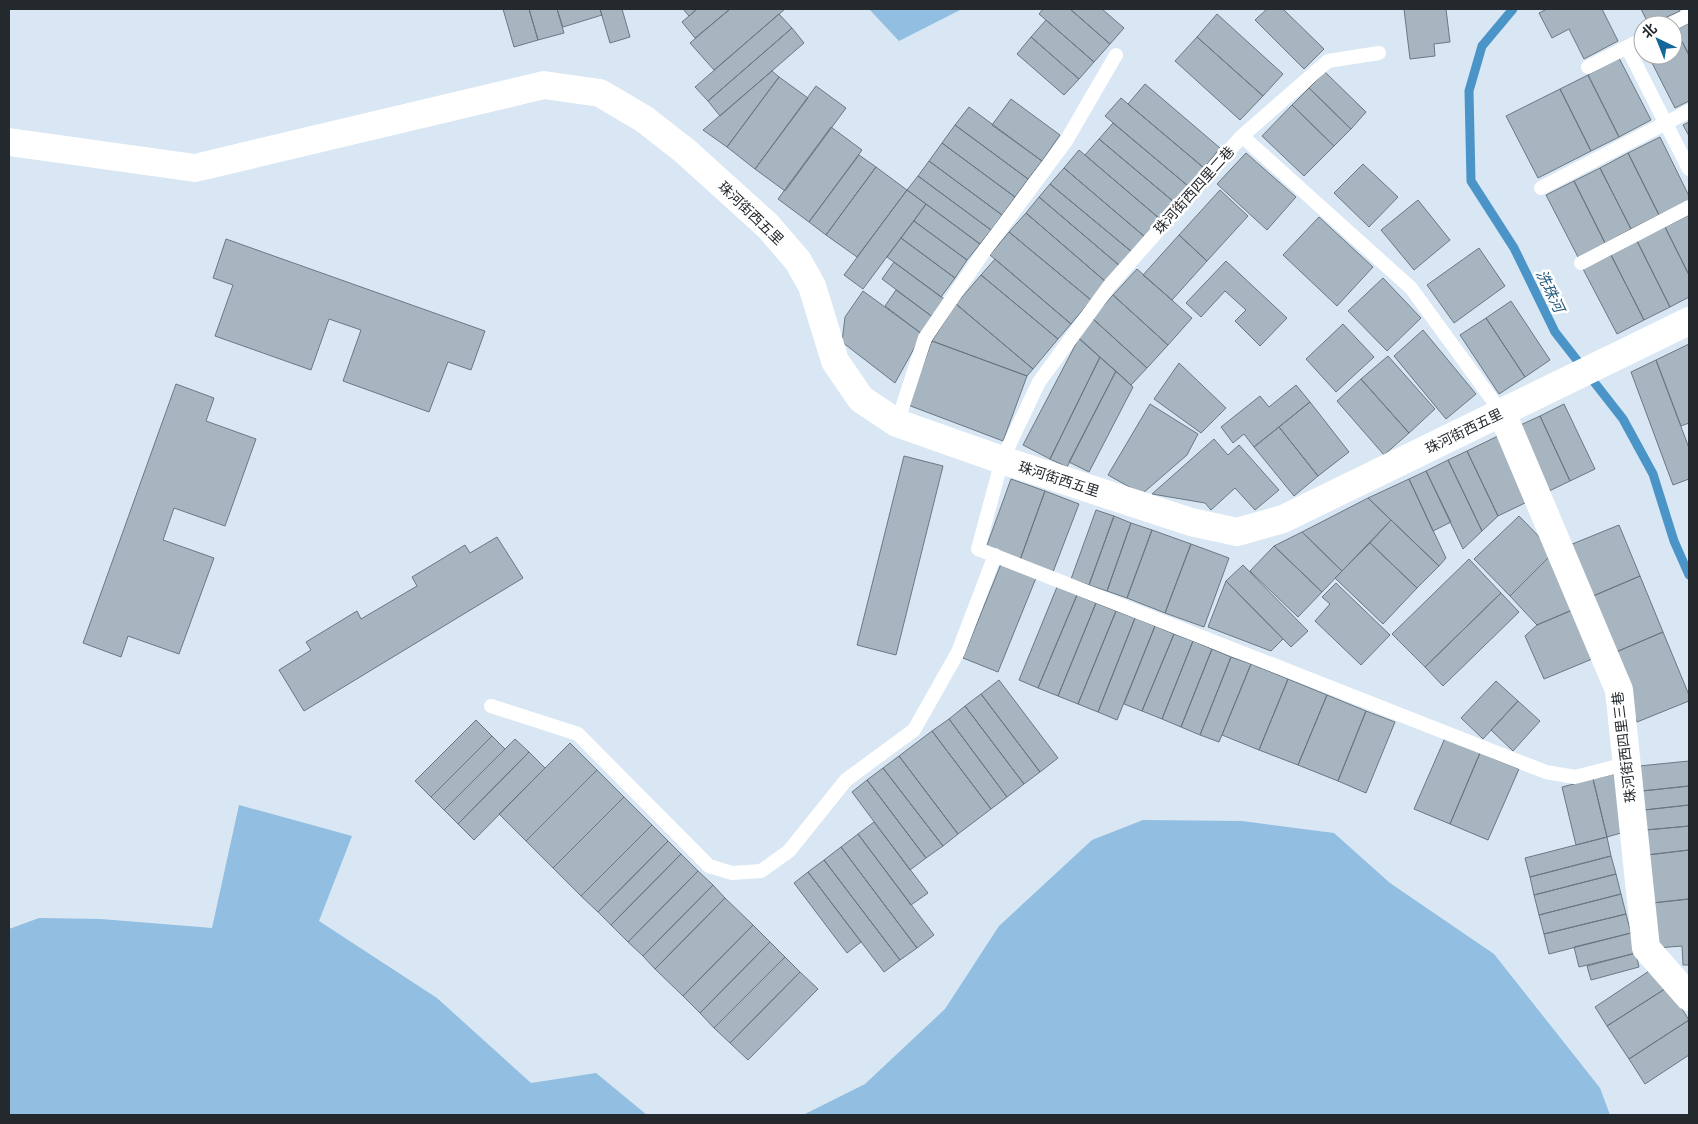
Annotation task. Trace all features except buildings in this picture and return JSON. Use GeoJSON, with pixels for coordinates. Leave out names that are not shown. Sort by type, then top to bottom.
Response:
{"type":"FeatureCollection","features":[{"type":"Feature","properties":{"kind":"street","name":"珠河街西五里"},"geometry":{"type":"LineString","coordinates":[[9,142],[195,168],[544,85],[600,93],[644,119],[685,151],[768,226],[798,261],[812,286],[835,361],[861,398],[897,423],[1002,460],[1191,522],[1237,532],[1283,519],[1689,321]]}},
{"type":"Feature","properties":{"kind":"street","name":"珠河街西四里三巷"},"geometry":{"type":"LineString","coordinates":[[1502,413],[1618,690],[1646,948],[1689,997]]}},
{"type":"Feature","properties":{"kind":"lane"},"geometry":{"type":"LineString","coordinates":[[1588,67],[1633,44]]}},
{"type":"Feature","properties":{"kind":"lane"},"geometry":{"type":"LineString","coordinates":[[1627,47],[1689,169]]}},
{"type":"Feature","properties":{"kind":"lane"},"geometry":{"type":"LineString","coordinates":[[1242,136],[1328,60],[1379,53]]}},
{"type":"Feature","properties":{"kind":"lane"},"geometry":{"type":"LineString","coordinates":[[897,423],[925,338],[985,250],[1066,141],[1116,55]]}},
{"type":"Feature","properties":{"kind":"lane"},"geometry":{"type":"LineString","coordinates":[[1541,188],[1689,111]]}},
{"type":"Feature","properties":{"kind":"lane","name":"珠河街西四里二巷"},"geometry":{"type":"LineString","coordinates":[[995,555],[978,549],[1002,460],[1039,382],[1110,285],[1242,136],[1411,288],[1502,413]]}},
{"type":"Feature","properties":{"kind":"lane"},"geometry":{"type":"LineString","coordinates":[[1581,263],[1689,207]]}},
{"type":"Feature","properties":{"kind":"lane"},"geometry":{"type":"LineString","coordinates":[[491,706],[578,734],[709,866],[732,873],[762,872],[789,850],[846,780],[914,730],[958,652],[995,555],[1546,772],[1575,777],[1626,764]]}},
{"type":"Feature","properties":{"kind":"shaded area"},"geometry":{"type":"Polygon","coordinates":[[[869,9],[962,9],[899,41],[869,9]]]}},
{"type":"Feature","properties":{"kind":"shaded area"},"geometry":{"type":"Polygon","coordinates":[[[239,805],[352,836],[319,921],[437,998],[531,1083],[596,1073],[647,1115],[9,1115],[9,929],[39,918],[101,919],[212,928],[239,805]]]}},
{"type":"Feature","properties":{"kind":"shaded area"},"geometry":{"type":"Polygon","coordinates":[[[1143,820],[1242,821],[1334,833],[1390,883],[1494,954],[1600,1088],[1610,1115],[803,1115],[865,1084],[945,1009],[999,926],[1092,840],[1143,820]]]}},
{"type":"Feature","properties":{"kind":"waterway","name":"洗珠河"},"geometry":{"type":"LineString","coordinates":[[1513,9],[1482,46],[1469,91],[1471,181],[1514,248],[1555,332],[1623,419],[1653,474],[1674,541],[1689,575]]}}]}
